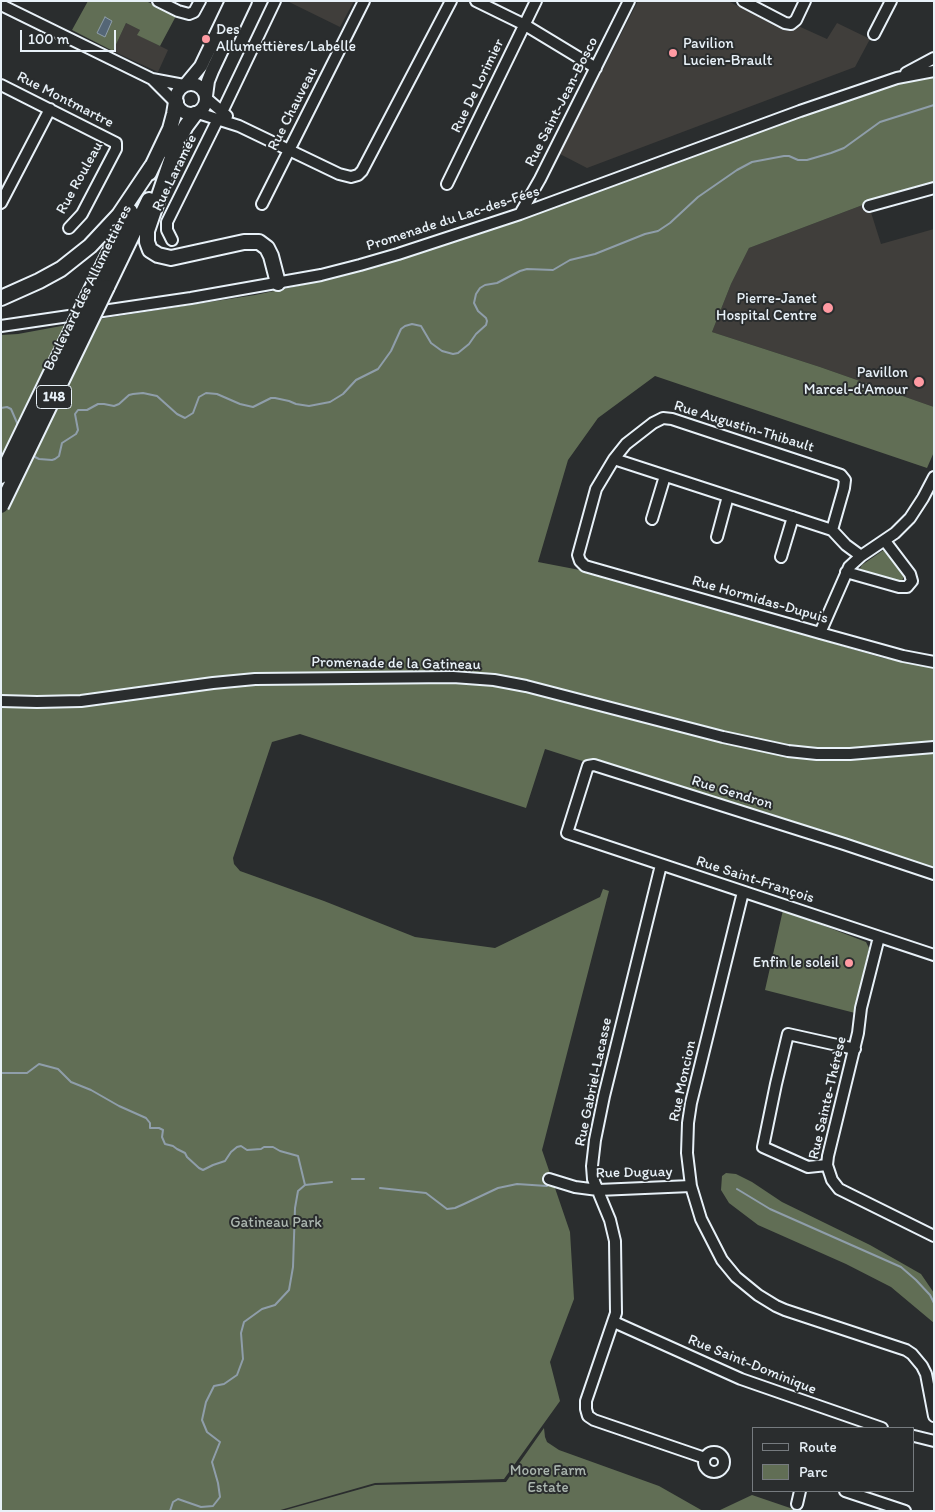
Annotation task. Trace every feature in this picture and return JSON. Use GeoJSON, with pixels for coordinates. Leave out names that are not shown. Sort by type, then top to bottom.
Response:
{"type":"FeatureCollection","features":[{"type":"Feature","properties":{"kind":"highway","name":"Boulevard des Allumettières"},"geometry":{"type":"LineString","coordinates":[[1,506],[170,129],[176,102]]}},
{"type":"Feature","properties":{"kind":"highway","name":"Boulevard des Allumettières"},"geometry":{"type":"LineString","coordinates":[[1,476],[186,126],[197,113]]}},
{"type":"Feature","properties":{"kind":"highway"},"geometry":{"type":"LineString","coordinates":[[176,146],[147,231],[147,242],[150,250],[158,256],[171,258],[255,241],[267,248],[278,283]]}},
{"type":"Feature","properties":{"kind":"highway"},"geometry":{"type":"LineString","coordinates":[[1,298],[61,269],[90,246],[119,216],[152,166]]}},
{"type":"Feature","properties":{"kind":"main road"},"geometry":{"type":"LineString","coordinates":[[232,1],[201,66],[185,85],[178,90],[176,102],[183,112],[191,115],[203,108],[208,81],[245,1]]}},
{"type":"Feature","properties":{"kind":"main road"},"geometry":{"type":"LineString","coordinates":[[185,85],[196,85],[204,91],[206,97]]}},
{"type":"Feature","properties":{"kind":"street"},"geometry":{"type":"LineString","coordinates":[[158,1],[189,14],[194,12],[200,1]]}},
{"type":"Feature","properties":{"kind":"street","name":"Rue Laramée"},"geometry":{"type":"LineString","coordinates":[[172,240],[166,230],[167,222],[275,1]]}},
{"type":"Feature","properties":{"kind":"street","name":"Rue Chauveau"},"geometry":{"type":"LineString","coordinates":[[262,204],[364,1]]}},
{"type":"Feature","properties":{"kind":"street"},"geometry":{"type":"LineString","coordinates":[[197,113],[220,116],[339,174],[355,176],[362,171],[452,1]]}},
{"type":"Feature","properties":{"kind":"street"},"geometry":{"type":"LineString","coordinates":[[476,1],[525,25],[596,68]]}},
{"type":"Feature","properties":{"kind":"street","name":"Rue De Lorimier"},"geometry":{"type":"LineString","coordinates":[[447,184],[536,1]]}},
{"type":"Feature","properties":{"kind":"street","name":"Rue Saint-Jean-Bosco"},"geometry":{"type":"LineString","coordinates":[[520,214],[540,179],[629,1]]}},
{"type":"Feature","properties":{"kind":"street"},"geometry":{"type":"LineString","coordinates":[[743,1],[785,23],[791,24],[796,20],[805,1]]}},
{"type":"Feature","properties":{"kind":"street"},"geometry":{"type":"LineString","coordinates":[[874,34],[891,1]]}},
{"type":"Feature","properties":{"kind":"street"},"geometry":{"type":"LineString","coordinates":[[1,5],[152,79],[185,85]]}},
{"type":"Feature","properties":{"kind":"street","name":"Promenade du Lac-des-Fées"},"geometry":{"type":"LineString","coordinates":[[897,78],[934,58]]}},
{"type":"Feature","properties":{"kind":"street","name":"Promenade du Lac-des-Fées"},"geometry":{"type":"LineString","coordinates":[[1,326],[278,283],[321,275],[369,262],[520,214],[791,114],[897,78],[934,71]]}},
{"type":"Feature","properties":{"kind":"street"},"geometry":{"type":"LineString","coordinates":[[152,79],[176,102]]}},
{"type":"Feature","properties":{"kind":"street","name":"Rue Montmartre"},"geometry":{"type":"LineString","coordinates":[[1,85],[116,143]]}},
{"type":"Feature","properties":{"kind":"street"},"geometry":{"type":"LineString","coordinates":[[206,97],[220,116]]}},
{"type":"Feature","properties":{"kind":"street"},"geometry":{"type":"LineString","coordinates":[[1,204],[50,109]]}},
{"type":"Feature","properties":{"kind":"street","name":"Rue Rouleau"},"geometry":{"type":"LineString","coordinates":[[69,228],[78,220],[116,149],[116,143]]}},
{"type":"Feature","properties":{"kind":"street"},"geometry":{"type":"LineString","coordinates":[[869,206],[934,188]]}},
{"type":"Feature","properties":{"kind":"street","name":"Rue Augustin-Thibault"},"geometry":{"type":"LineString","coordinates":[[580,561],[578,552],[596,489],[614,459],[626,444],[653,423],[667,418],[841,474],[845,480],[844,488],[832,530]]}},
{"type":"Feature","properties":{"kind":"street"},"geometry":{"type":"LineString","coordinates":[[614,459],[832,530],[846,545],[861,556]]}},
{"type":"Feature","properties":{"kind":"street"},"geometry":{"type":"LineString","coordinates":[[652,519],[665,476]]}},
{"type":"Feature","properties":{"kind":"street"},"geometry":{"type":"LineString","coordinates":[[820,633],[846,572],[861,556],[885,541],[910,518],[934,477]]}},
{"type":"Feature","properties":{"kind":"street"},"geometry":{"type":"LineString","coordinates":[[717,537],[728,496]]}},
{"type":"Feature","properties":{"kind":"street"},"geometry":{"type":"LineString","coordinates":[[781,557],[793,517]]}},
{"type":"Feature","properties":{"kind":"street"},"geometry":{"type":"LineString","coordinates":[[846,572],[899,587],[907,587],[912,581],[910,574],[885,541]]}},
{"type":"Feature","properties":{"kind":"street","name":"Rue Hormidas-Dupuis"},"geometry":{"type":"LineString","coordinates":[[580,561],[585,566],[903,656],[934,662]]}},
{"type":"Feature","properties":{"kind":"street","name":"Promenade de la Gatineau"},"geometry":{"type":"LineString","coordinates":[[1,701],[81,701],[255,679],[453,676],[513,683],[741,741],[788,751],[816,754],[850,754],[934,747]]}},
{"type":"Feature","properties":{"kind":"street","name":"Rue Gendron"},"geometry":{"type":"LineString","coordinates":[[567,833],[588,766],[594,765],[830,839],[934,874]]}},
{"type":"Feature","properties":{"kind":"street","name":"Rue Saint-François"},"geometry":{"type":"LineString","coordinates":[[567,833],[879,937],[933,952]]}},
{"type":"Feature","properties":{"kind":"street","name":"Rue Gabriel-Lacasse"},"geometry":{"type":"LineString","coordinates":[[661,865],[600,1114],[592,1166],[593,1179],[610,1220],[615,1242],[616,1313],[586,1401],[588,1416],[594,1420],[705,1458]]}},
{"type":"Feature","properties":{"kind":"street","name":"Rue Moncion"},"geometry":{"type":"LineString","coordinates":[[743,892],[689,1114],[687,1153],[691,1186],[706,1230],[722,1260],[736,1277],[758,1295],[776,1306],[906,1350],[912,1354],[926,1374],[934,1416]]}},
{"type":"Feature","properties":{"kind":"street","name":"Rue Sainte-Thérèse"},"geometry":{"type":"LineString","coordinates":[[879,937],[861,1008],[860,1028],[827,1166],[830,1175],[839,1189],[934,1236]]}},
{"type":"Feature","properties":{"kind":"street"},"geometry":{"type":"LineString","coordinates":[[827,1166],[808,1167],[763,1147],[776,1084],[788,1034],[854,1049]]}},
{"type":"Feature","properties":{"kind":"street","name":"Rue Duguay"},"geometry":{"type":"LineString","coordinates":[[549,1179],[598,1190],[691,1186]]}},
{"type":"Feature","properties":{"kind":"street","name":"Rue Saint-Dominique"},"geometry":{"type":"LineString","coordinates":[[614,1322],[741,1380],[879,1427]]}},
{"type":"Feature","properties":{"kind":"street"},"geometry":{"type":"LineString","coordinates":[[915,1436],[934,1441]]}},
{"type":"Feature","properties":{"kind":"street"},"geometry":{"type":"LineString","coordinates":[[797,1504],[800,1492]]}},
{"type":"Feature","properties":{"kind":"street"},"geometry":{"type":"LineString","coordinates":[[848,1492],[905,1511]]}},
{"type":"Feature","properties":{"kind":"shaded area"},"geometry":{"type":"Polygon","coordinates":[[[287,1],[354,1],[340,27],[287,1]]]}},
{"type":"Feature","properties":{"kind":"shaded area"},"geometry":{"type":"Polygon","coordinates":[[[638,1],[728,1],[785,30],[796,25],[827,39],[837,23],[870,39],[855,67],[587,168],[560,154],[638,1]]]}},
{"type":"Feature","properties":{"kind":"shaded area"},"geometry":{"type":"Polygon","coordinates":[[[126,23],[140,30],[138,35],[168,50],[158,72],[113,51],[126,23]]]}},
{"type":"Feature","properties":{"kind":"shaded area","name":"Pierre-Janet Hospital Centre"},"geometry":{"type":"Polygon","coordinates":[[[868,203],[881,244],[934,229],[934,407],[712,332],[731,284],[749,248],[868,203]]]}},
{"type":"Feature","properties":{"kind":"green space"},"geometry":{"type":"Polygon","coordinates":[[[88,1],[146,1],[176,16],[160,46],[137,35],[140,30],[126,23],[113,51],[72,30],[88,1]]]}},
{"type":"Feature","properties":{"kind":"green space","name":"Gatineau Park"},"geometry":{"type":"Polygon","coordinates":[[[934,61],[934,184],[868,203],[749,248],[731,284],[712,332],[934,407],[934,452],[927,468],[655,376],[598,418],[568,460],[538,562],[585,571],[883,658],[934,667],[934,874],[545,749],[526,808],[300,734],[272,742],[233,858],[234,864],[240,871],[324,901],[415,937],[495,948],[600,897],[603,889],[609,891],[542,1150],[570,1232],[574,1299],[550,1362],[560,1401],[504,1479],[375,1483],[277,1511],[1,1511],[1,335],[18,334],[99,319],[255,295],[312,283],[560,205],[746,135],[934,61]]]}},
{"type":"Feature","properties":{"kind":"green space"},"geometry":{"type":"Polygon","coordinates":[[[885,549],[903,572],[904,577],[901,582],[858,572],[862,565],[885,549]]]}},
{"type":"Feature","properties":{"kind":"green space"},"geometry":{"type":"Polygon","coordinates":[[[783,910],[866,942],[869,948],[855,1013],[765,990],[783,910]]]}},
{"type":"Feature","properties":{"kind":"green space"},"geometry":{"type":"Polygon","coordinates":[[[726,1173],[736,1174],[752,1182],[782,1202],[870,1245],[921,1274],[934,1293],[934,1323],[891,1287],[846,1264],[758,1225],[729,1203],[721,1190],[722,1176],[726,1173]]]}},
{"type":"Feature","properties":{"kind":"green space","name":"Moore Farm Estate"},"geometry":{"type":"Polygon","coordinates":[[[544,1428],[547,1442],[559,1450],[659,1486],[703,1511],[282,1511],[375,1485],[506,1482],[544,1428]]]}},
{"type":"Feature","properties":{"kind":"green space"},"geometry":{"type":"Polygon","coordinates":[[[752,1495],[799,1511],[718,1511],[752,1495]]]}},
{"type":"Feature","properties":{"kind":"water"},"geometry":{"type":"Polygon","coordinates":[[[105,17],[112,21],[105,37],[97,33],[105,17]]]}},
{"type":"Feature","properties":{"kind":"waterway"},"geometry":{"type":"LineString","coordinates":[[33,454],[39,459],[55,459],[59,456],[62,443],[76,434],[78,430],[75,414],[78,410],[87,410],[98,404],[114,406],[133,394],[143,393],[157,396],[177,414],[185,418],[193,413],[199,397],[206,393],[217,394],[240,404],[253,407],[271,398],[309,406],[330,402],[343,394],[356,380],[378,369],[391,351],[401,329],[412,324],[421,326],[431,343],[442,351],[453,354],[458,353],[486,325],[486,318],[478,311],[474,303],[476,294],[485,285],[497,283],[527,269],[553,270],[570,260],[595,254],[645,234],[658,231],[670,223],[698,197],[752,162],[784,156],[798,160],[807,160],[831,153],[844,148],[880,122],[934,105]]}},
{"type":"Feature","properties":{"kind":"waterway"},"geometry":{"type":"LineString","coordinates":[[1,408],[7,407],[11,409],[18,425]]}},
{"type":"Feature","properties":{"kind":"waterway"},"geometry":{"type":"LineString","coordinates":[[1,1073],[27,1073],[39,1064],[58,1069],[71,1082],[146,1118],[150,1123],[150,1128],[163,1130],[162,1137],[165,1144],[185,1153],[187,1157],[203,1170],[225,1161],[231,1152],[241,1146],[247,1150],[273,1147],[298,1156],[305,1185]]}},
{"type":"Feature","properties":{"kind":"waterway"},"geometry":{"type":"LineString","coordinates":[[352,1179],[364,1179]]}},
{"type":"Feature","properties":{"kind":"waterway"},"geometry":{"type":"LineString","coordinates":[[170,1511],[173,1502],[178,1499],[201,1507],[213,1506],[220,1497],[212,1462],[220,1442],[207,1432],[202,1420],[206,1402],[214,1386],[224,1384],[237,1375],[243,1359],[241,1333],[244,1322],[262,1309],[275,1305],[289,1290],[293,1267],[295,1208],[298,1191],[305,1185],[332,1182]]}},
{"type":"Feature","properties":{"kind":"waterway"},"geometry":{"type":"LineString","coordinates":[[380,1188],[426,1193],[447,1209],[455,1208],[498,1188],[517,1184],[547,1186]]}},
{"type":"Feature","properties":{"kind":"waterway"},"geometry":{"type":"LineString","coordinates":[[737,1189],[770,1209],[901,1267],[930,1295],[934,1303]]}},
{"type":"Feature","properties":{"kind":"place","name":"Des Allumettières/Labelle"},"geometry":{"type":"Point","coordinates":[206,39]}},
{"type":"Feature","properties":{"kind":"place","name":"Pavilion Lucien-Brault"},"geometry":{"type":"Point","coordinates":[673,53]}},
{"type":"Feature","properties":{"kind":"place","name":"Pierre-Janet Hospital Centre"},"geometry":{"type":"Point","coordinates":[828,308]}},
{"type":"Feature","properties":{"kind":"place","name":"Pavillon Marcel-d'Amour"},"geometry":{"type":"Point","coordinates":[919,382]}},
{"type":"Feature","properties":{"kind":"place","name":"Enfin le soleil"},"geometry":{"type":"Point","coordinates":[849,963]}}]}
